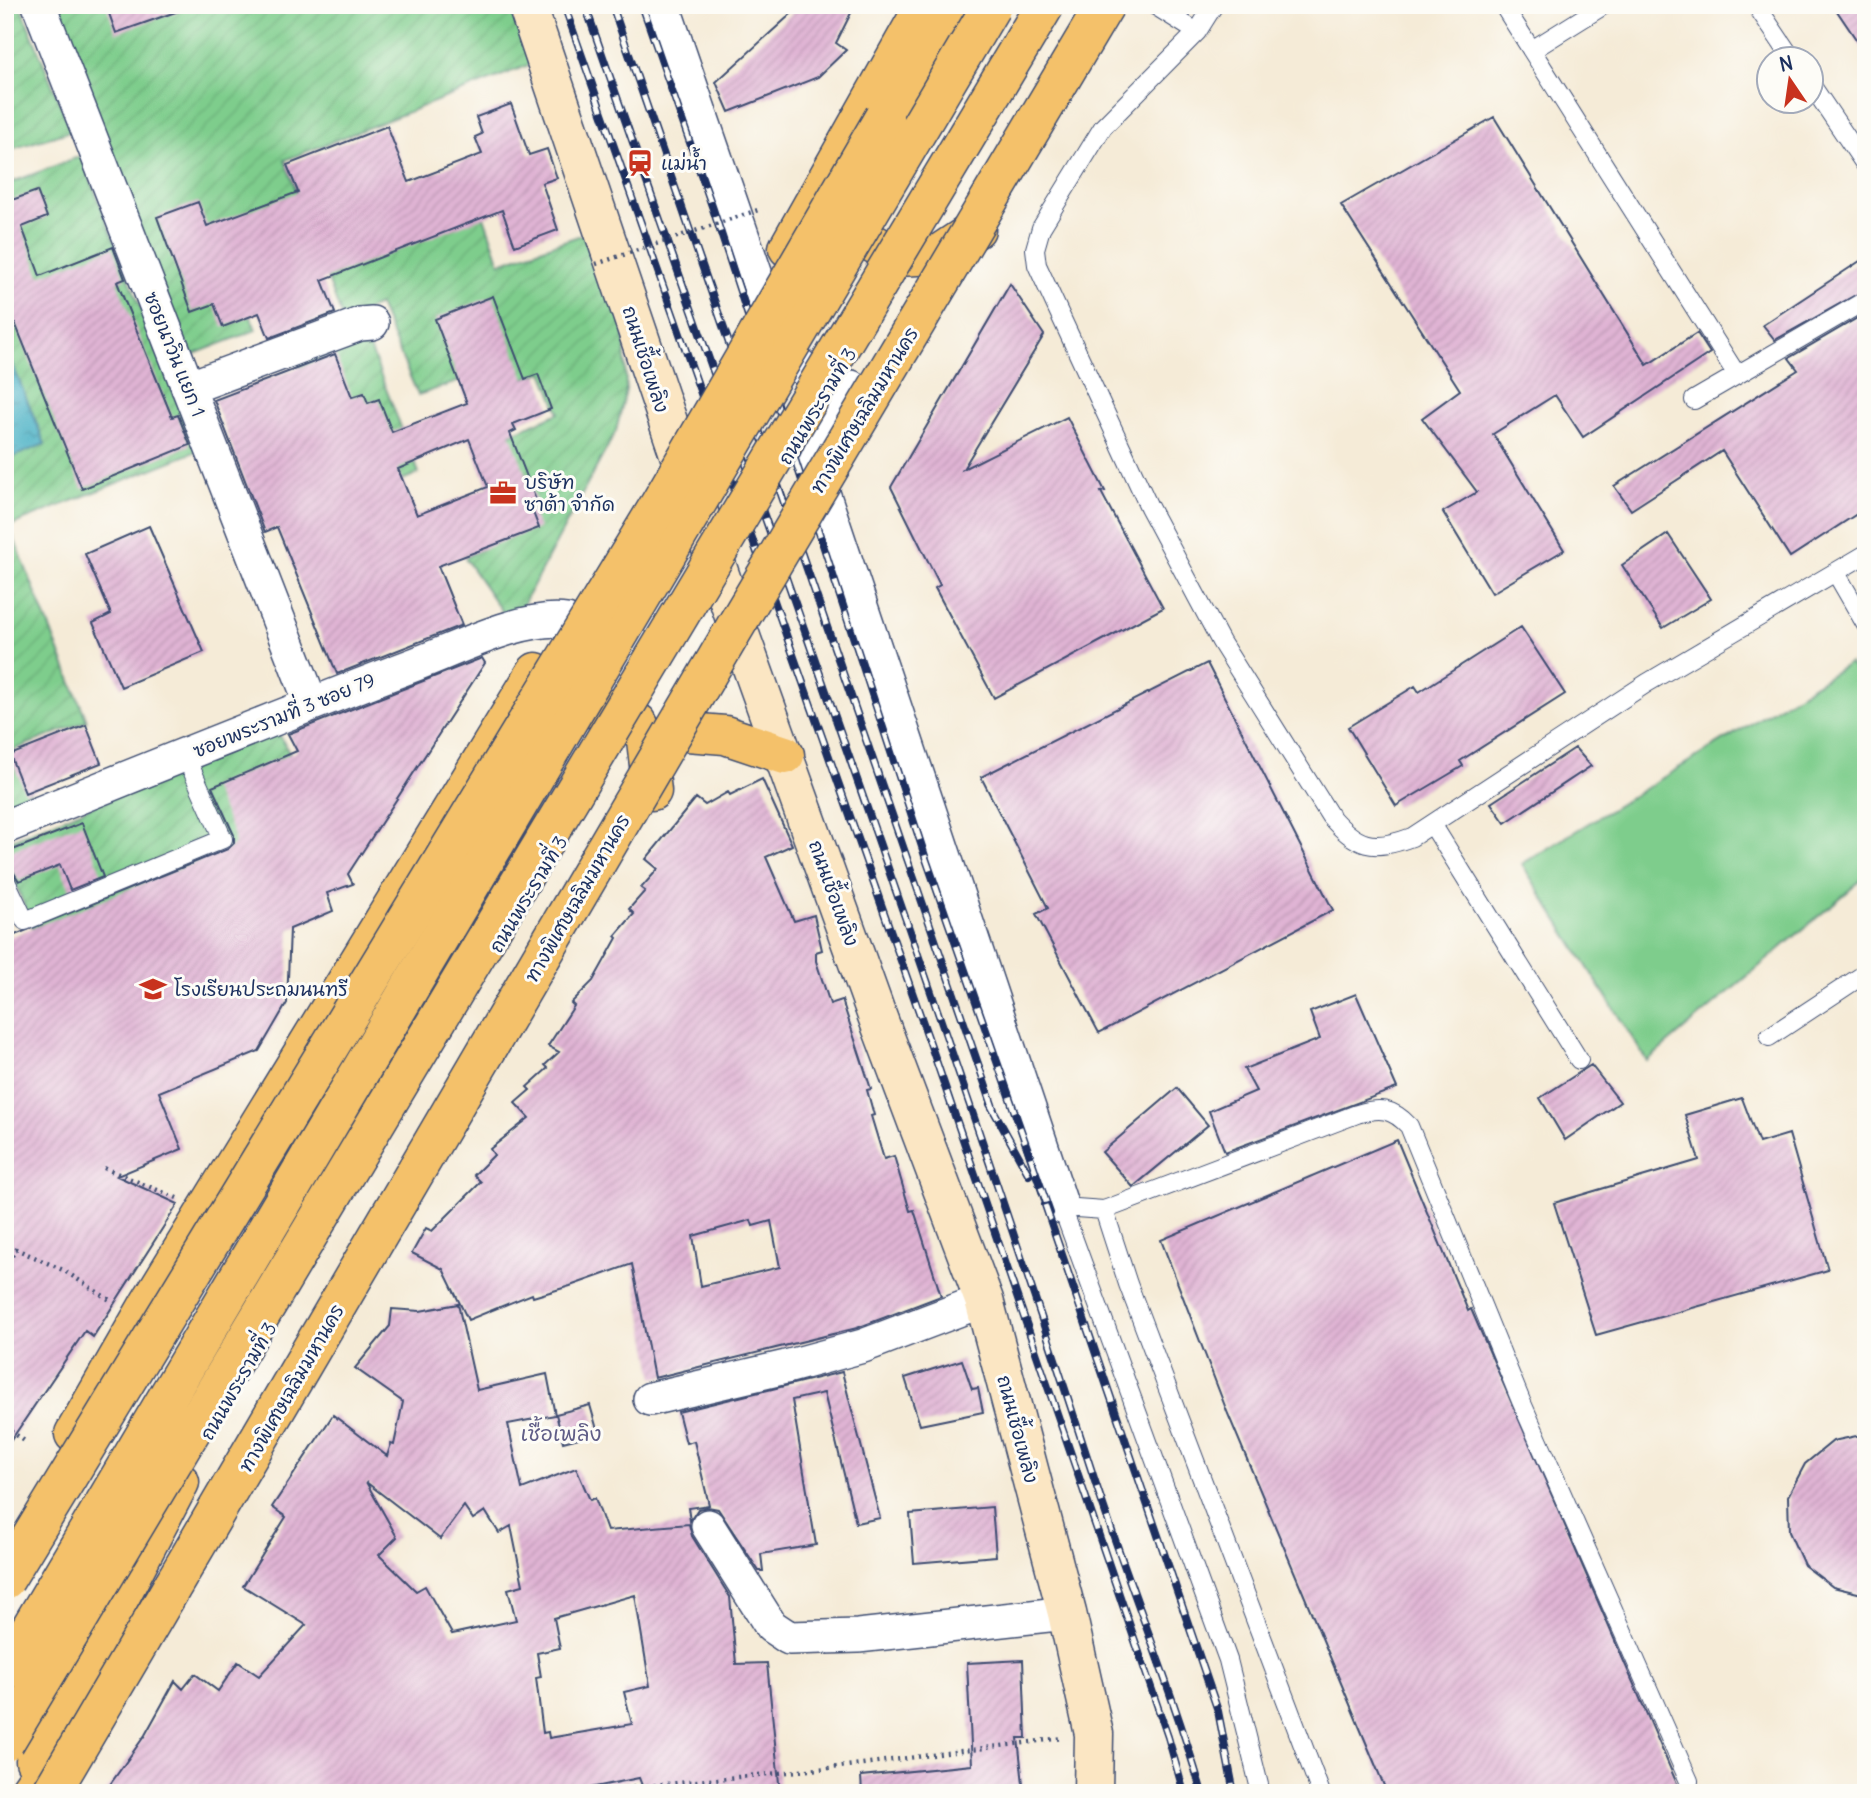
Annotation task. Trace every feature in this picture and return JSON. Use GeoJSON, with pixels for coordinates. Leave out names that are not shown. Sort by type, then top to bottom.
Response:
{"type":"FeatureCollection","features":[{"type":"Feature","properties":{"kind":"main road"},"geometry":{"type":"LineString","coordinates":[[762,296],[833,164],[930,5]]}},
{"type":"Feature","properties":{"kind":"main road"},"geometry":{"type":"LineString","coordinates":[[5,1577],[659,505],[884,117],[930,5]]}},
{"type":"Feature","properties":{"kind":"main road"},"geometry":{"type":"LineString","coordinates":[[5,1671],[992,5]]}},
{"type":"Feature","properties":{"kind":"main road"},"geometry":{"type":"LineString","coordinates":[[5,1637],[182,1367],[465,908],[1001,5]]}},
{"type":"Feature","properties":{"kind":"main road","name":"ถนนพระรามที่ 3"},"geometry":{"type":"LineString","coordinates":[[5,1742],[1045,5]]}},
{"type":"Feature","properties":{"kind":"main road","name":"ถนนพระรามที่ 3"},"geometry":{"type":"LineString","coordinates":[[19,1793],[161,1518],[235,1383],[1054,5]]}},
{"type":"Feature","properties":{"kind":"main road","name":"ทางพิเศษเฉลิมมหานคร"},"geometry":{"type":"LineString","coordinates":[[51,1793],[745,610],[1105,5]]}},
{"type":"Feature","properties":{"kind":"main road"},"geometry":{"type":"LineString","coordinates":[[826,505],[989,220],[1124,5]]}},
{"type":"Feature","properties":{"kind":"main road"},"geometry":{"type":"LineString","coordinates":[[833,164],[841,202],[854,233],[898,257],[937,255],[989,220]]}},
{"type":"Feature","properties":{"kind":"main road"},"geometry":{"type":"LineString","coordinates":[[5,1577],[66,1447],[110,1369],[480,761],[676,448]]}},
{"type":"Feature","properties":{"kind":"main road"},"geometry":{"type":"LineString","coordinates":[[28,1793],[268,1441],[742,640]]}},
{"type":"Feature","properties":{"kind":"main road"},"geometry":{"type":"LineString","coordinates":[[480,761],[546,714],[600,706],[638,723],[646,740],[652,791]]}},
{"type":"Feature","properties":{"kind":"main road"},"geometry":{"type":"LineString","coordinates":[[687,732],[725,736],[785,755]]}},
{"type":"Feature","properties":{"kind":"street","name":"ซอยนาวิน แยก 1"},"geometry":{"type":"LineString","coordinates":[[39,5],[311,703]]}},
{"type":"Feature","properties":{"kind":"street","name":"ถนนเชื้อเพลิง"},"geometry":{"type":"LineString","coordinates":[[527,5],[742,640],[876,1013],[984,1300],[1067,1613],[1094,1734],[1093,1793]]}},
{"type":"Feature","properties":{"kind":"street"},"geometry":{"type":"LineString","coordinates":[[663,5],[781,348],[816,380],[851,387],[900,375]]}},
{"type":"Feature","properties":{"kind":"street"},"geometry":{"type":"LineString","coordinates":[[188,388],[360,324],[372,323]]}},
{"type":"Feature","properties":{"kind":"street"},"geometry":{"type":"LineString","coordinates":[[851,387],[814,466],[1062,1207]]}},
{"type":"Feature","properties":{"kind":"street","name":"ซอยพระรามที่ 3 ซอย 79"},"geometry":{"type":"LineString","coordinates":[[5,827],[311,703],[531,622],[549,618],[568,621]]}},
{"type":"Feature","properties":{"kind":"street"},"geometry":{"type":"LineString","coordinates":[[650,1399],[863,1346],[984,1300]]}},
{"type":"Feature","properties":{"kind":"street"},"geometry":{"type":"LineString","coordinates":[[708,1526],[771,1626],[789,1638],[858,1636],[1067,1613]]}},
{"type":"Feature","properties":{"kind":"lane"},"geometry":{"type":"LineString","coordinates":[[1154,5],[1197,32]]}},
{"type":"Feature","properties":{"kind":"lane"},"geometry":{"type":"LineString","coordinates":[[1214,5],[1197,32],[1103,127],[1041,228],[1035,249],[1037,265],[1155,520],[1221,642],[1330,816],[1356,842],[1380,847],[1412,837],[1647,682],[1866,554]]}},
{"type":"Feature","properties":{"kind":"lane"},"geometry":{"type":"LineString","coordinates":[[1503,5],[1737,375]]}},
{"type":"Feature","properties":{"kind":"lane"},"geometry":{"type":"LineString","coordinates":[[1532,50],[1604,5]]}},
{"type":"Feature","properties":{"kind":"lane"},"geometry":{"type":"LineString","coordinates":[[1756,5],[1784,46]]}},
{"type":"Feature","properties":{"kind":"lane"},"geometry":{"type":"LineString","coordinates":[[1826,108],[1866,166]]}},
{"type":"Feature","properties":{"kind":"lane"},"geometry":{"type":"LineString","coordinates":[[1694,400],[1866,300]]}},
{"type":"Feature","properties":{"kind":"lane"},"geometry":{"type":"LineString","coordinates":[[1836,573],[1866,625]]}},
{"type":"Feature","properties":{"kind":"lane"},"geometry":{"type":"LineString","coordinates":[[5,879],[26,921],[223,839],[185,755]]}},
{"type":"Feature","properties":{"kind":"lane"},"geometry":{"type":"LineString","coordinates":[[1432,824],[1579,1060]]}},
{"type":"Feature","properties":{"kind":"lane"},"geometry":{"type":"LineString","coordinates":[[1769,1037],[1866,973]]}},
{"type":"Feature","properties":{"kind":"lane"},"geometry":{"type":"LineString","coordinates":[[1261,1793],[1228,1660],[1062,1207],[1104,1210],[1376,1109],[1394,1111],[1409,1126],[1521,1401],[1689,1781]]}},
{"type":"Feature","properties":{"kind":"lane"},"geometry":{"type":"LineString","coordinates":[[1104,1210],[1128,1284],[1321,1793]]}},
{"type":"Feature","properties":{"kind":"path"},"geometry":{"type":"LineString","coordinates":[[596,264],[758,210]]}},
{"type":"Feature","properties":{"kind":"path"},"geometry":{"type":"LineString","coordinates":[[103,1168],[187,1202]]}},
{"type":"Feature","properties":{"kind":"path"},"geometry":{"type":"LineString","coordinates":[[5,1268],[16,1249],[63,1270],[118,1306]]}},
{"type":"Feature","properties":{"kind":"path"},"geometry":{"type":"LineString","coordinates":[[5,1427],[26,1442]]}},
{"type":"Feature","properties":{"kind":"path"},"geometry":{"type":"LineString","coordinates":[[577,1793],[838,1767],[1094,1734]]}},
{"type":"Feature","properties":{"kind":"green space"},"geometry":{"type":"Polygon","coordinates":[[[5,5],[20,5],[71,131],[5,151],[5,5]]]}},
{"type":"Feature","properties":{"kind":"green space"},"geometry":{"type":"Polygon","coordinates":[[[54,5],[514,5],[534,63],[285,160],[298,197],[217,232],[256,330],[189,356],[54,5]]]}},
{"type":"Feature","properties":{"kind":"green space"},"geometry":{"type":"Polygon","coordinates":[[[81,156],[197,451],[9,526],[87,721],[13,750],[31,794],[9,803],[5,794],[5,185],[81,156]]]}},
{"type":"Feature","properties":{"kind":"green space"},"geometry":{"type":"Polygon","coordinates":[[[482,211],[500,263],[593,231],[624,319],[626,390],[616,431],[520,610],[505,616],[465,558],[529,522],[499,439],[559,413],[543,372],[499,387],[493,370],[418,395],[379,305],[343,320],[326,274],[482,211]]]}},
{"type":"Feature","properties":{"kind":"green space"},"geometry":{"type":"Polygon","coordinates":[[[366,338],[419,473],[390,485],[298,364],[366,338]]]}},
{"type":"Feature","properties":{"kind":"green space"},"geometry":{"type":"Polygon","coordinates":[[[1850,663],[1866,690],[1866,876],[1647,1061],[1522,864],[1850,663]]]}},
{"type":"Feature","properties":{"kind":"green space"},"geometry":{"type":"Polygon","coordinates":[[[276,728],[311,795],[258,839],[34,930],[5,857],[5,843],[276,728]]]}},
{"type":"Feature","properties":{"kind":"water"},"geometry":{"type":"Polygon","coordinates":[[[12,363],[45,444],[5,460],[5,366],[12,363]]]}},
{"type":"Feature","properties":{"kind":"building"},"geometry":{"type":"Polygon","coordinates":[[[106,5],[183,5],[184,9],[116,33],[106,5]]]}},
{"type":"Feature","properties":{"kind":"building"},"geometry":{"type":"Polygon","coordinates":[[[801,5],[855,5],[836,43],[846,50],[818,77],[729,112],[716,82],[801,5]]]}},
{"type":"Feature","properties":{"kind":"building"},"geometry":{"type":"Polygon","coordinates":[[[1833,5],[1866,5],[1866,54],[1833,5]]]}},
{"type":"Feature","properties":{"kind":"building"},"geometry":{"type":"Polygon","coordinates":[[[511,104],[529,155],[547,149],[557,178],[542,183],[558,230],[515,246],[502,210],[322,280],[335,313],[269,338],[259,313],[223,327],[214,304],[192,312],[157,217],[198,202],[207,226],[298,192],[287,165],[387,126],[409,182],[482,154],[475,137],[482,134],[476,117],[511,104]]]}},
{"type":"Feature","properties":{"kind":"building"},"geometry":{"type":"Polygon","coordinates":[[[1494,117],[1647,365],[1697,333],[1710,353],[1583,437],[1555,395],[1493,434],[1564,550],[1492,593],[1443,512],[1477,492],[1422,418],[1460,390],[1341,205],[1494,117]]]}},
{"type":"Feature","properties":{"kind":"building"},"geometry":{"type":"Polygon","coordinates":[[[5,189],[8,189],[12,200],[37,191],[47,217],[22,227],[40,276],[113,247],[125,279],[117,282],[172,417],[178,415],[190,445],[82,489],[15,323],[5,326],[5,189]]]}},
{"type":"Feature","properties":{"kind":"building"},"geometry":{"type":"Polygon","coordinates":[[[1866,257],[1866,289],[1775,340],[1763,325],[1866,257]]]}},
{"type":"Feature","properties":{"kind":"building"},"geometry":{"type":"Polygon","coordinates":[[[1010,284],[1044,335],[963,469],[1067,417],[1105,491],[1101,492],[1163,608],[994,698],[935,588],[940,585],[891,487],[1010,284]]]}},
{"type":"Feature","properties":{"kind":"building"},"geometry":{"type":"Polygon","coordinates":[[[493,296],[525,379],[538,374],[551,409],[513,424],[516,430],[510,433],[536,500],[529,502],[539,528],[438,566],[462,625],[337,674],[277,527],[265,532],[214,400],[335,354],[352,397],[364,393],[368,403],[379,399],[392,432],[467,403],[435,319],[493,296]],[[469,439],[398,469],[417,515],[488,487],[469,439]]]}},
{"type":"Feature","properties":{"kind":"building"},"geometry":{"type":"Polygon","coordinates":[[[1866,313],[1866,508],[1790,557],[1722,451],[1631,510],[1614,486],[1798,370],[1789,358],[1866,313]]]}},
{"type":"Feature","properties":{"kind":"building"},"geometry":{"type":"Polygon","coordinates":[[[149,526],[204,652],[121,687],[93,623],[111,614],[85,554],[149,526]]]}},
{"type":"Feature","properties":{"kind":"building"},"geometry":{"type":"Polygon","coordinates":[[[1668,534],[1711,599],[1663,628],[1622,565],[1668,534]]]}},
{"type":"Feature","properties":{"kind":"building"},"geometry":{"type":"Polygon","coordinates":[[[1521,627],[1565,694],[1460,761],[1463,766],[1396,806],[1348,727],[1415,686],[1419,692],[1521,627]]]}},
{"type":"Feature","properties":{"kind":"building","name":"โรงเรียนประถมนนทรี"},"geometry":{"type":"Polygon","coordinates":[[[482,658],[485,663],[348,874],[353,884],[327,893],[333,911],[290,929],[287,1003],[259,1051],[159,1092],[182,1149],[117,1176],[178,1204],[93,1337],[85,1331],[5,1449],[5,939],[228,849],[234,843],[234,835],[212,787],[297,751],[288,734],[482,658]]]}},
{"type":"Feature","properties":{"kind":"building"},"geometry":{"type":"Polygon","coordinates":[[[1207,663],[1333,910],[1099,1033],[1036,914],[1048,908],[981,777],[1207,663]]]}},
{"type":"Feature","properties":{"kind":"building"},"geometry":{"type":"Polygon","coordinates":[[[86,725],[101,763],[25,793],[10,755],[86,725]]]}},
{"type":"Feature","properties":{"kind":"building"},"geometry":{"type":"Polygon","coordinates":[[[1575,748],[1591,766],[1505,823],[1491,803],[1575,748]]]}},
{"type":"Feature","properties":{"kind":"building"},"geometry":{"type":"Polygon","coordinates":[[[762,779],[792,845],[766,857],[794,921],[814,915],[822,950],[816,952],[816,961],[830,1004],[842,1000],[871,1089],[867,1090],[874,1115],[871,1116],[884,1159],[894,1156],[910,1211],[914,1210],[941,1296],[857,1328],[654,1378],[632,1264],[570,1286],[533,1297],[532,1294],[468,1320],[443,1269],[412,1253],[426,1228],[432,1231],[481,1182],[474,1175],[494,1155],[490,1149],[529,1118],[515,1103],[530,1090],[527,1087],[548,1068],[545,1065],[559,1052],[548,1046],[574,1006],[571,1003],[593,981],[617,938],[615,936],[634,914],[629,909],[645,891],[641,888],[658,869],[646,859],[696,798],[705,805],[728,792],[730,795],[762,779]],[[751,1220],[693,1236],[701,1286],[780,1267],[771,1221],[753,1226],[751,1220]]]}},
{"type":"Feature","properties":{"kind":"building"},"geometry":{"type":"Polygon","coordinates":[[[82,823],[103,877],[70,890],[60,865],[19,881],[12,870],[5,868],[5,853],[82,823]]]}},
{"type":"Feature","properties":{"kind":"building"},"geometry":{"type":"Polygon","coordinates":[[[1356,994],[1397,1088],[1225,1152],[1209,1111],[1256,1091],[1244,1069],[1320,1039],[1310,1012],[1356,994]]]}},
{"type":"Feature","properties":{"kind":"building"},"geometry":{"type":"Polygon","coordinates":[[[1591,1065],[1620,1102],[1565,1140],[1540,1098],[1591,1065]]]}},
{"type":"Feature","properties":{"kind":"building"},"geometry":{"type":"Polygon","coordinates":[[[1177,1088],[1208,1125],[1133,1187],[1102,1152],[1177,1088]]]}},
{"type":"Feature","properties":{"kind":"building"},"geometry":{"type":"Polygon","coordinates":[[[1742,1098],[1759,1143],[1789,1134],[1828,1270],[1596,1335],[1554,1203],[1699,1160],[1685,1115],[1742,1098]]]}},
{"type":"Feature","properties":{"kind":"building"},"geometry":{"type":"Polygon","coordinates":[[[1397,1140],[1468,1311],[1471,1309],[1681,1793],[1387,1793],[1228,1414],[1161,1240],[1397,1140]]]}},
{"type":"Feature","properties":{"kind":"building"},"geometry":{"type":"Polygon","coordinates":[[[458,1304],[477,1390],[547,1374],[555,1415],[508,1424],[522,1489],[576,1468],[590,1500],[595,1498],[607,1531],[689,1524],[692,1536],[730,1597],[736,1664],[767,1663],[780,1793],[645,1793],[639,1778],[590,1788],[590,1793],[104,1793],[145,1735],[175,1681],[183,1689],[195,1674],[218,1691],[238,1662],[259,1676],[306,1625],[243,1586],[286,1517],[272,1507],[333,1415],[387,1456],[391,1444],[394,1445],[403,1402],[355,1368],[390,1326],[392,1309],[420,1311],[458,1304]],[[366,1482],[397,1537],[379,1555],[416,1591],[425,1586],[452,1634],[516,1620],[508,1589],[523,1585],[511,1526],[499,1533],[485,1511],[473,1519],[464,1506],[440,1539],[366,1482]],[[635,1595],[554,1618],[560,1648],[537,1653],[541,1677],[536,1678],[543,1733],[548,1732],[549,1738],[632,1724],[624,1692],[650,1686],[635,1595]]]}},
{"type":"Feature","properties":{"kind":"building"},"geometry":{"type":"Polygon","coordinates":[[[962,1360],[972,1389],[978,1388],[983,1412],[920,1425],[905,1378],[962,1360]]]}},
{"type":"Feature","properties":{"kind":"building"},"geometry":{"type":"Polygon","coordinates":[[[842,1372],[880,1518],[856,1523],[824,1393],[792,1400],[816,1545],[761,1554],[763,1571],[759,1571],[718,1509],[698,1509],[690,1521],[688,1508],[709,1505],[694,1441],[686,1443],[678,1412],[842,1372]]]}},
{"type":"Feature","properties":{"kind":"building"},"geometry":{"type":"Polygon","coordinates":[[[590,1405],[598,1433],[563,1442],[556,1414],[590,1405]]]}},
{"type":"Feature","properties":{"kind":"building"},"geometry":{"type":"Polygon","coordinates":[[[1866,1434],[1866,1595],[1833,1587],[1804,1565],[1789,1532],[1788,1496],[1805,1464],[1833,1441],[1866,1434]]]}},
{"type":"Feature","properties":{"kind":"building"},"geometry":{"type":"Polygon","coordinates":[[[992,1507],[996,1556],[914,1563],[910,1514],[992,1507]]]}},
{"type":"Feature","properties":{"kind":"building"},"geometry":{"type":"Polygon","coordinates":[[[1023,1660],[1026,1738],[1018,1738],[1024,1793],[862,1793],[861,1776],[972,1765],[967,1663],[1023,1660]]]}},
{"type":"Feature","properties":{"kind":"railway"},"geometry":{"type":"LineString","coordinates":[[564,5],[930,1043],[1168,1737],[1184,1793]]}},
{"type":"Feature","properties":{"kind":"railway"},"geometry":{"type":"LineString","coordinates":[[585,5],[906,919],[1202,1793]]}},
{"type":"Feature","properties":{"kind":"railway"},"geometry":{"type":"LineString","coordinates":[[612,5],[994,1110]]}},
{"type":"Feature","properties":{"kind":"railway"},"geometry":{"type":"LineString","coordinates":[[642,5],[713,209],[925,856],[1050,1213]]}},
{"type":"Feature","properties":{"kind":"railway"},"geometry":{"type":"LineString","coordinates":[[990,1104],[1029,1175]]}},
{"type":"Feature","properties":{"kind":"railway"},"geometry":{"type":"LineString","coordinates":[[1045,1205],[1218,1711],[1234,1793]]}},
{"type":"Feature","properties":{"kind":"place","name":"แม่น้ำ"},"geometry":{"type":"Point","coordinates":[640,163]}},
{"type":"Feature","properties":{"kind":"place","name":"บริษัท ซาต้า จำกัด"},"geometry":{"type":"Point","coordinates":[503,493]}},
{"type":"Feature","properties":{"kind":"place","name":"โรงเรียนประถมนนทรี"},"geometry":{"type":"Point","coordinates":[153,989]}},
{"type":"Feature","properties":{"kind":"district","name":"เชื้อเพลิง"},"geometry":{"type":"Point","coordinates":[561,1434]}}]}
